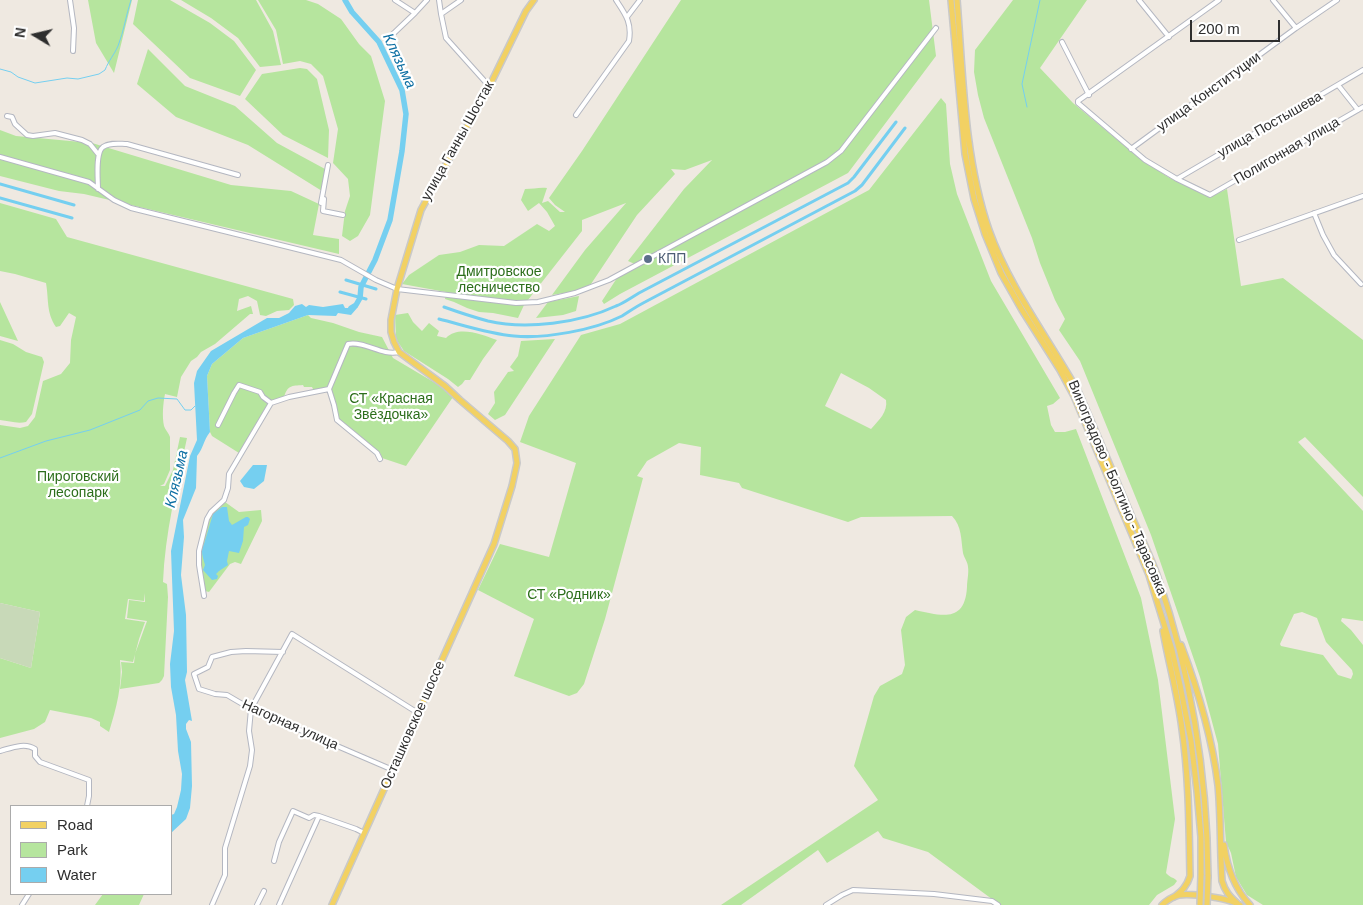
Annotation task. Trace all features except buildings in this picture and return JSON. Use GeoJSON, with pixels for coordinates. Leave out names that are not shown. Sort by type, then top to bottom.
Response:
{"type":"FeatureCollection","features":[{"type":"Feature","properties":{"kind":"main road","name":"улица Ганны Шостак"},"geometry":{"type":"LineString","coordinates":[[399,352],[391,332],[391,320],[397,289],[421,210],[489,86],[526,11],[534,0]]}},
{"type":"Feature","properties":{"kind":"main road","name":"Виноградово - Болтино - Тарасовка"},"geometry":{"type":"LineString","coordinates":[[951,0],[965,154],[974,200],[985,234],[1001,273],[1074,396],[1149,575],[1172,650],[1191,741],[1207,905]]}},
{"type":"Feature","properties":{"kind":"main road","name":"Виноградово - Болтино - Тарасовка"},"geometry":{"type":"LineString","coordinates":[[957,0],[970,153],[979,198],[989,231],[1006,269],[1025,304],[1079,393],[1157,576],[1171,620],[1188,685],[1198,741],[1204,792],[1207,840],[1200,905]]}},
{"type":"Feature","properties":{"kind":"main road","name":"Осташковское шоссе"},"geometry":{"type":"LineString","coordinates":[[332,905],[494,544],[512,486],[516,463],[515,449],[508,441],[445,386],[399,352]]}},
{"type":"Feature","properties":{"kind":"main road"},"geometry":{"type":"LineString","coordinates":[[1157,599],[1182,727],[1188,804],[1190,876],[1183,890],[1162,905]]}},
{"type":"Feature","properties":{"kind":"main road"},"geometry":{"type":"LineString","coordinates":[[1171,620],[1190,671],[1210,740],[1218,786],[1222,881],[1228,895],[1239,904]]}},
{"type":"Feature","properties":{"kind":"main road"},"geometry":{"type":"LineString","coordinates":[[1221,826],[1226,862],[1236,887],[1250,905]]}},
{"type":"Feature","properties":{"kind":"main road"},"geometry":{"type":"LineString","coordinates":[[1174,897],[1186,894],[1239,904]]}},
{"type":"Feature","properties":{"kind":"street"},"geometry":{"type":"LineString","coordinates":[[70,0],[74,28],[73,51]]}},
{"type":"Feature","properties":{"kind":"street"},"geometry":{"type":"LineString","coordinates":[[395,0],[415,13]]}},
{"type":"Feature","properties":{"kind":"street"},"geometry":{"type":"LineString","coordinates":[[393,34],[427,0]]}},
{"type":"Feature","properties":{"kind":"street"},"geometry":{"type":"LineString","coordinates":[[439,0],[446,38],[489,86]]}},
{"type":"Feature","properties":{"kind":"street"},"geometry":{"type":"LineString","coordinates":[[442,14],[461,0]]}},
{"type":"Feature","properties":{"kind":"street"},"geometry":{"type":"LineString","coordinates":[[576,115],[629,41],[631,28],[627,17],[616,0]]}},
{"type":"Feature","properties":{"kind":"street"},"geometry":{"type":"LineString","coordinates":[[627,17],[640,0]]}},
{"type":"Feature","properties":{"kind":"street"},"geometry":{"type":"LineString","coordinates":[[1139,0],[1169,37]]}},
{"type":"Feature","properties":{"kind":"street"},"geometry":{"type":"LineString","coordinates":[[1177,179],[1145,160],[1078,102],[1219,0]]}},
{"type":"Feature","properties":{"kind":"street"},"geometry":{"type":"LineString","coordinates":[[1273,0],[1296,28]]}},
{"type":"Feature","properties":{"kind":"street","name":"улица Конституции"},"geometry":{"type":"LineString","coordinates":[[1131,149],[1336,0]]}},
{"type":"Feature","properties":{"kind":"street"},"geometry":{"type":"LineString","coordinates":[[0,157],[88,182],[114,200],[131,208],[341,260],[376,280],[397,289],[516,303],[538,302],[575,294],[592,287],[827,162],[841,151],[936,28]]}},
{"type":"Feature","properties":{"kind":"street"},"geometry":{"type":"LineString","coordinates":[[1062,42],[1088,95]]}},
{"type":"Feature","properties":{"kind":"street","name":"улица Постышева"},"geometry":{"type":"LineString","coordinates":[[1177,179],[1363,70]]}},
{"type":"Feature","properties":{"kind":"street"},"geometry":{"type":"LineString","coordinates":[[1338,85],[1358,110]]}},
{"type":"Feature","properties":{"kind":"street","name":"Полигонная улица"},"geometry":{"type":"LineString","coordinates":[[1177,179],[1210,195],[1363,107]]}},
{"type":"Feature","properties":{"kind":"street"},"geometry":{"type":"LineString","coordinates":[[7,116],[12,118],[15,124],[27,136],[55,134],[82,140],[90,144],[98,154]]}},
{"type":"Feature","properties":{"kind":"street"},"geometry":{"type":"LineString","coordinates":[[98,189],[98,154],[103,147],[114,143],[127,144],[238,176]]}},
{"type":"Feature","properties":{"kind":"street"},"geometry":{"type":"LineString","coordinates":[[328,165],[323,211],[343,215]]}},
{"type":"Feature","properties":{"kind":"street"},"geometry":{"type":"LineString","coordinates":[[1239,240],[1363,196]]}},
{"type":"Feature","properties":{"kind":"street"},"geometry":{"type":"LineString","coordinates":[[1314,213],[1334,256],[1362,284]]}},
{"type":"Feature","properties":{"kind":"street"},"geometry":{"type":"LineString","coordinates":[[380,459],[377,453],[337,420],[329,389],[348,344],[356,342],[388,353],[399,352]]}},
{"type":"Feature","properties":{"kind":"street"},"geometry":{"type":"LineString","coordinates":[[218,426],[239,385],[260,392],[271,403]]}},
{"type":"Feature","properties":{"kind":"street"},"geometry":{"type":"LineString","coordinates":[[204,596],[199,565],[199,550],[207,519],[211,512],[224,500],[228,488],[229,474],[271,403],[289,397],[329,389]]}},
{"type":"Feature","properties":{"kind":"street"},"geometry":{"type":"LineString","coordinates":[[212,905],[225,875],[225,848],[250,766],[252,750],[249,732],[251,710],[292,634],[418,713]]}},
{"type":"Feature","properties":{"kind":"street","name":"Нагорная улица"},"geometry":{"type":"LineString","coordinates":[[283,652],[231,652],[212,657],[208,667],[195,673],[199,689],[228,696],[251,710],[392,770]]}},
{"type":"Feature","properties":{"kind":"street"},"geometry":{"type":"LineString","coordinates":[[0,751],[26,745],[32,746],[35,749],[35,756],[40,762],[89,780],[87,805]]}},
{"type":"Feature","properties":{"kind":"street"},"geometry":{"type":"LineString","coordinates":[[274,861],[279,842],[293,811],[309,818],[314,815],[319,816],[356,828],[364,833]]}},
{"type":"Feature","properties":{"kind":"street"},"geometry":{"type":"LineString","coordinates":[[279,905],[319,816]]}},
{"type":"Feature","properties":{"kind":"street"},"geometry":{"type":"LineString","coordinates":[[826,905],[853,890],[934,894],[992,901],[998,905]]}},
{"type":"Feature","properties":{"kind":"street"},"geometry":{"type":"LineString","coordinates":[[257,905],[264,891]]}},
{"type":"Feature","properties":{"kind":"green space"},"geometry":{"type":"Polygon","coordinates":[[[88,0],[132,0],[114,73],[96,43],[88,0]]]}},
{"type":"Feature","properties":{"kind":"green space"},"geometry":{"type":"Polygon","coordinates":[[[138,0],[170,0],[210,23],[234,41],[256,70],[240,96],[190,78],[133,24],[138,0]]]}},
{"type":"Feature","properties":{"kind":"green space"},"geometry":{"type":"Polygon","coordinates":[[[181,0],[256,0],[273,31],[281,65],[260,67],[238,38],[211,18],[181,0]]]}},
{"type":"Feature","properties":{"kind":"green space"},"geometry":{"type":"Polygon","coordinates":[[[258,0],[306,0],[318,4],[341,19],[359,44],[371,56],[385,101],[370,215],[358,236],[350,241],[342,236],[345,211],[350,196],[348,179],[333,163],[338,129],[323,76],[311,64],[300,61],[283,64],[276,30],[258,0]]]}},
{"type":"Feature","properties":{"kind":"green space","name":"Дмитровское лесничество"},"geometry":{"type":"Polygon","coordinates":[[[681,0],[929,0],[936,56],[848,173],[604,304],[602,301],[617,278],[639,266],[628,261],[684,189],[712,160],[685,170],[671,169],[675,174],[637,215],[591,284],[576,291],[552,295],[585,250],[626,203],[582,220],[582,231],[524,305],[518,318],[479,312],[445,299],[446,292],[402,284],[409,275],[439,255],[460,252],[479,245],[504,246],[537,224],[549,231],[555,226],[539,203],[528,211],[521,200],[525,189],[547,188],[542,203],[548,201],[560,212],[565,212],[549,198],[681,0]]]}},
{"type":"Feature","properties":{"kind":"green space"},"geometry":{"type":"Polygon","coordinates":[[[1013,0],[1087,0],[1040,68],[1073,103],[1138,157],[1168,177],[1210,197],[1227,189],[1241,286],[1283,278],[1363,340],[1363,497],[1305,437],[1298,442],[1363,511],[1363,621],[1342,618],[1341,621],[1363,645],[1363,905],[1263,905],[1247,895],[1236,877],[1231,853],[1226,842],[1218,744],[1200,677],[1151,535],[1080,361],[1059,330],[1065,319],[1040,263],[1032,238],[984,118],[974,72],[975,50],[1013,0]],[[1302,612],[1294,614],[1280,644],[1281,646],[1323,655],[1338,675],[1351,679],[1352,670],[1326,642],[1317,618],[1302,612]]]}},
{"type":"Feature","properties":{"kind":"green space"},"geometry":{"type":"Polygon","coordinates":[[[148,49],[185,86],[235,106],[277,143],[325,169],[322,191],[248,145],[176,117],[137,84],[148,49]]]}},
{"type":"Feature","properties":{"kind":"green space"},"geometry":{"type":"Polygon","coordinates":[[[300,68],[307,69],[317,79],[329,130],[328,158],[283,135],[245,99],[262,74],[300,68]]]}},
{"type":"Feature","properties":{"kind":"green space","name":"СТ «Родник»"},"geometry":{"type":"Polygon","coordinates":[[[941,98],[946,104],[950,164],[957,194],[991,281],[1060,398],[1047,406],[1051,425],[1055,432],[1076,429],[1141,598],[1158,680],[1175,819],[1166,873],[1177,881],[1174,885],[1157,895],[1149,905],[1000,905],[928,852],[883,838],[878,831],[827,863],[818,850],[741,905],[721,905],[878,800],[854,766],[874,696],[880,686],[902,674],[905,665],[901,630],[906,617],[915,610],[943,615],[957,612],[962,607],[965,599],[968,565],[963,553],[959,529],[952,516],[861,517],[848,522],[742,488],[739,483],[700,475],[701,447],[679,443],[647,461],[637,476],[643,478],[605,619],[584,684],[577,693],[569,696],[514,676],[534,619],[478,590],[500,544],[549,557],[576,463],[520,442],[529,416],[581,335],[620,324],[869,190],[941,98]],[[841,373],[825,406],[871,429],[882,416],[886,408],[886,400],[869,388],[841,373]]]}},
{"type":"Feature","properties":{"kind":"green space"},"geometry":{"type":"Polygon","coordinates":[[[0,130],[16,136],[92,143],[231,185],[291,191],[319,204],[313,235],[339,239],[339,254],[0,176],[0,130]]]}},
{"type":"Feature","properties":{"kind":"green space","name":"Пироговский лесопарк"},"geometry":{"type":"Polygon","coordinates":[[[0,203],[56,219],[67,237],[293,299],[294,305],[289,310],[277,311],[266,316],[260,315],[257,301],[248,296],[239,299],[237,311],[251,306],[253,314],[250,314],[215,344],[201,352],[191,361],[181,377],[177,397],[165,394],[163,418],[170,437],[170,470],[164,484],[160,486],[165,486],[173,470],[180,437],[187,438],[172,509],[164,564],[163,582],[167,584],[168,597],[164,676],[159,683],[120,689],[121,662],[134,663],[135,655],[133,662],[120,660],[120,687],[109,732],[100,726],[100,722],[91,718],[50,710],[45,722],[34,729],[0,738],[0,658],[31,668],[40,612],[0,603],[0,425],[20,428],[28,426],[35,417],[43,381],[61,374],[70,363],[71,340],[76,317],[69,313],[60,326],[56,327],[49,311],[46,283],[0,271],[0,203]],[[145,593],[144,601],[128,599],[125,619],[145,622],[135,653],[147,621],[127,618],[129,600],[145,602],[145,593]]]}},
{"type":"Feature","properties":{"kind":"green space"},"geometry":{"type":"Polygon","coordinates":[[[579,296],[576,311],[563,315],[536,318],[548,302],[579,296]]]}},
{"type":"Feature","properties":{"kind":"green space"},"geometry":{"type":"Polygon","coordinates":[[[0,302],[18,341],[0,336],[0,302]]]}},
{"type":"Feature","properties":{"kind":"green space"},"geometry":{"type":"Polygon","coordinates":[[[408,313],[413,322],[422,331],[429,323],[439,331],[437,336],[446,338],[457,332],[471,332],[497,340],[470,380],[465,380],[458,387],[404,351],[396,339],[395,315],[408,313]]]}},
{"type":"Feature","properties":{"kind":"green space","name":"СТ «Красная Звёздочка»"},"geometry":{"type":"Polygon","coordinates":[[[308,315],[311,318],[382,337],[393,358],[442,387],[453,397],[406,466],[382,458],[378,451],[338,419],[332,384],[330,382],[327,387],[314,391],[312,387],[304,387],[303,385],[293,386],[287,390],[284,397],[269,402],[239,453],[212,436],[210,432],[207,376],[212,364],[243,338],[308,315]]]}},
{"type":"Feature","properties":{"kind":"green space"},"geometry":{"type":"Polygon","coordinates":[[[555,339],[505,415],[495,420],[488,414],[495,403],[494,392],[508,372],[514,371],[510,367],[518,356],[521,341],[555,339]]]}},
{"type":"Feature","properties":{"kind":"green space"},"geometry":{"type":"Polygon","coordinates":[[[0,340],[42,357],[44,362],[32,414],[26,422],[16,423],[0,420],[0,340]]]}},
{"type":"Feature","properties":{"kind":"green space"},"geometry":{"type":"Polygon","coordinates":[[[225,502],[239,512],[261,510],[262,521],[241,564],[235,562],[230,564],[209,592],[205,591],[201,572],[200,551],[208,518],[215,508],[225,502]]]}},
{"type":"Feature","properties":{"kind":"green space"},"geometry":{"type":"Polygon","coordinates":[[[0,603],[40,612],[31,668],[0,658],[0,603]]]}},
{"type":"Feature","properties":{"kind":"green space"},"geometry":{"type":"Polygon","coordinates":[[[102,895],[144,895],[139,905],[95,905],[102,895]]]}},
{"type":"Feature","properties":{"kind":"water"},"geometry":{"type":"Polygon","coordinates":[[[355,303],[358,307],[351,315],[338,313],[336,316],[308,315],[243,338],[212,364],[207,376],[210,432],[197,456],[196,488],[183,520],[184,537],[181,575],[186,615],[187,672],[185,680],[192,721],[189,720],[186,724],[186,729],[191,742],[192,786],[190,808],[186,819],[172,832],[172,815],[177,807],[182,774],[171,687],[170,664],[174,631],[171,551],[190,456],[197,440],[194,383],[197,371],[211,351],[267,318],[279,318],[289,313],[295,306],[302,304],[306,307],[309,305],[323,307],[343,304],[345,308],[355,303]]]}},
{"type":"Feature","properties":{"kind":"water"},"geometry":{"type":"Polygon","coordinates":[[[253,465],[267,465],[264,481],[254,489],[244,487],[240,481],[253,465]]]}},
{"type":"Feature","properties":{"kind":"water"},"geometry":{"type":"Polygon","coordinates":[[[222,507],[227,507],[229,521],[232,525],[246,517],[250,519],[248,525],[244,527],[243,541],[239,553],[229,551],[228,565],[216,574],[218,576],[217,579],[212,580],[203,570],[205,565],[202,549],[213,514],[222,507]]]}},
{"type":"Feature","properties":{"kind":"waterway"},"geometry":{"type":"LineString","coordinates":[[0,69],[35,83],[67,78],[78,79],[99,74],[105,70],[118,46],[131,0]]}},
{"type":"Feature","properties":{"kind":"waterway","name":"Клязьма"},"geometry":{"type":"LineString","coordinates":[[345,0],[352,12],[379,42],[402,90],[406,114],[402,151],[390,220],[375,260],[361,287],[360,298],[356,305],[351,308]]}},
{"type":"Feature","properties":{"kind":"waterway"},"geometry":{"type":"LineString","coordinates":[[1027,107],[1022,84],[1040,0]]}},
{"type":"Feature","properties":{"kind":"waterway"},"geometry":{"type":"LineString","coordinates":[[444,307],[488,321],[519,325],[570,321],[602,312],[848,183],[896,122]]}},
{"type":"Feature","properties":{"kind":"waterway"},"geometry":{"type":"LineString","coordinates":[[439,319],[495,333],[526,337],[554,335],[611,321],[855,191],[862,185],[905,128]]}},
{"type":"Feature","properties":{"kind":"waterway"},"geometry":{"type":"LineString","coordinates":[[0,184],[74,205]]}},
{"type":"Feature","properties":{"kind":"waterway"},"geometry":{"type":"LineString","coordinates":[[0,198],[72,218]]}},
{"type":"Feature","properties":{"kind":"waterway","name":"Клязьма"},"geometry":{"type":"LineString","coordinates":[[346,280],[376,289]]}},
{"type":"Feature","properties":{"kind":"waterway"},"geometry":{"type":"LineString","coordinates":[[340,292],[366,299]]}},
{"type":"Feature","properties":{"kind":"waterway"},"geometry":{"type":"LineString","coordinates":[[0,458],[46,441],[90,430],[140,410],[148,401],[158,398],[177,399],[185,410],[191,410],[195,406]]}},
{"type":"Feature","properties":{"kind":"place","name":"КПП"},"geometry":{"type":"Point","coordinates":[648,259]}}]}
